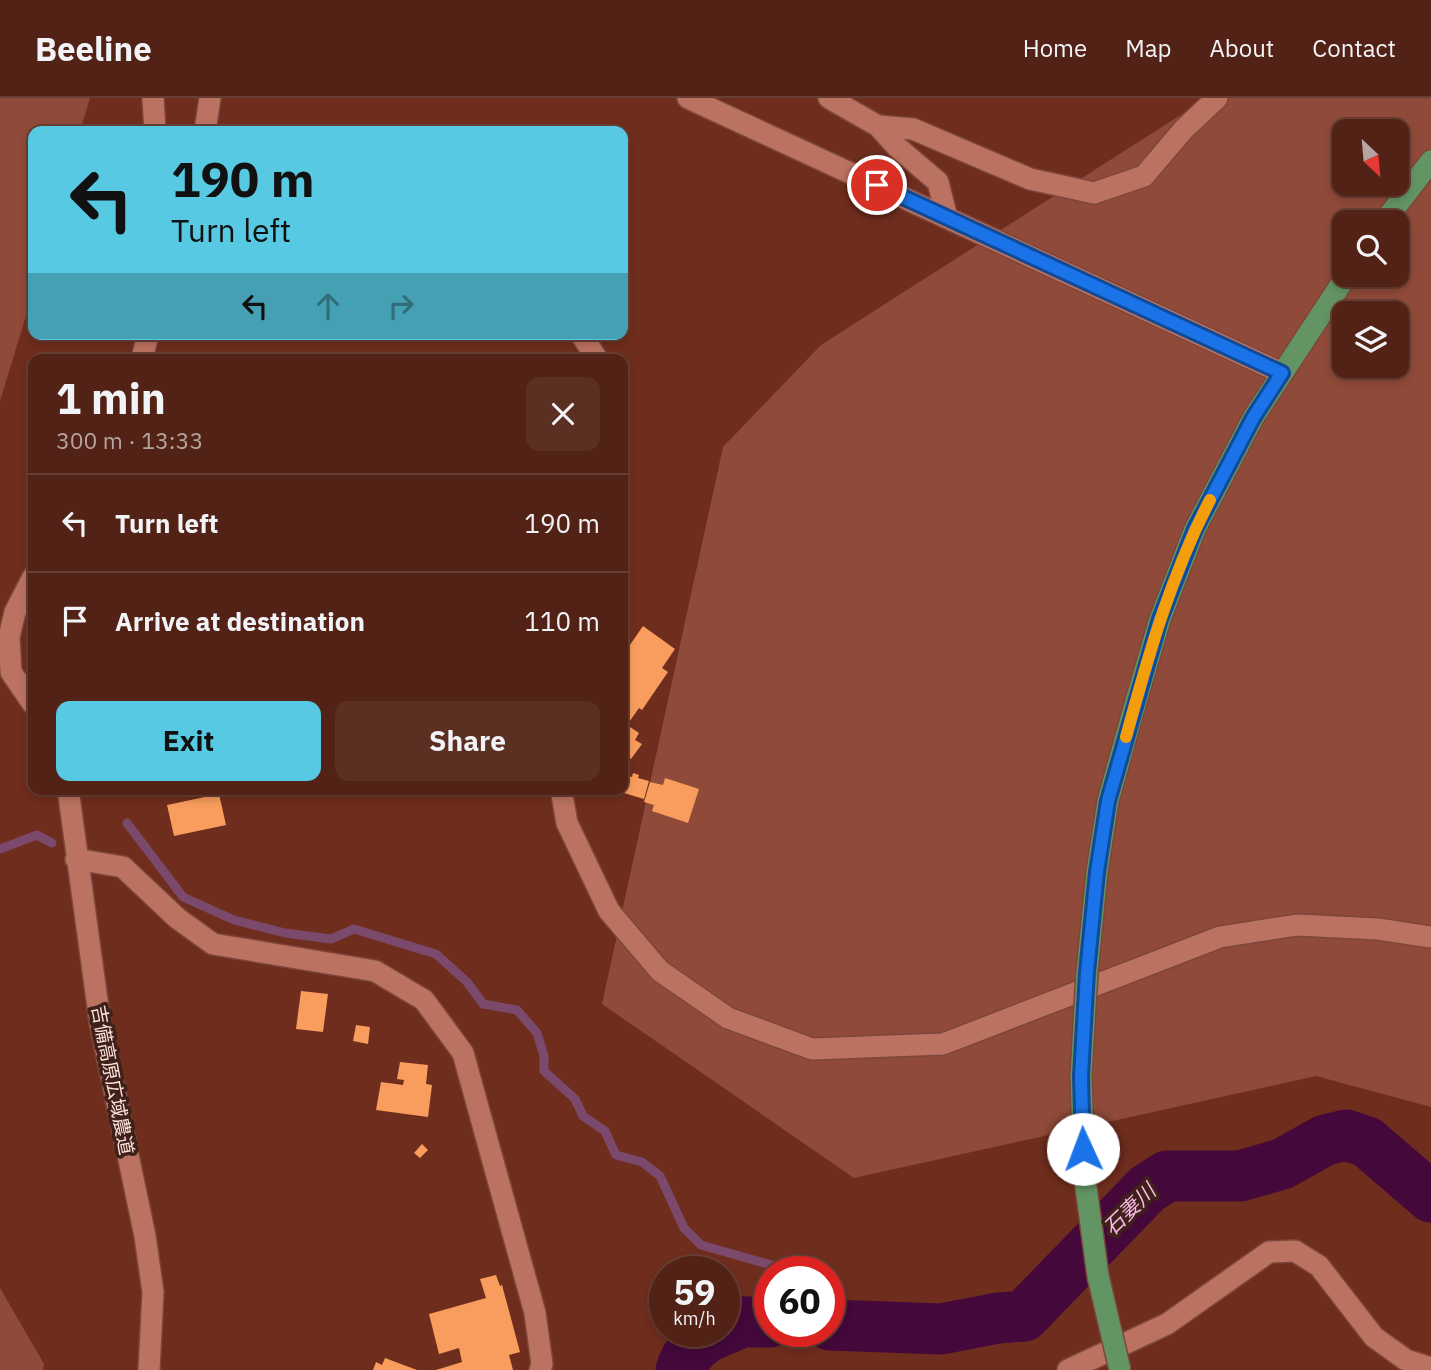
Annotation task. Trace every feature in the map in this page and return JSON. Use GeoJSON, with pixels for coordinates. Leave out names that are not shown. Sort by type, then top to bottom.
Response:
{"type":"FeatureCollection","features":[{"type":"Feature","properties":{"kind":"main road"},"geometry":{"type":"LineString","coordinates":[[1393,210],[1431,161]]}},
{"type":"Feature","properties":{"kind":"main road"},"geometry":{"type":"LineString","coordinates":[[1120,1370],[1098,1276],[1084,1173],[1081,1076],[1087,972],[1097,872],[1108,801],[1160,619],[1195,529],[1253,418],[1339,287]]}},
{"type":"Feature","properties":{"kind":"street"},"geometry":{"type":"LineString","coordinates":[[153,98],[155,126]]}},
{"type":"Feature","properties":{"kind":"street"},"geometry":{"type":"LineString","coordinates":[[206,126],[210,98]]}},
{"type":"Feature","properties":{"kind":"street"},"geometry":{"type":"LineString","coordinates":[[688,98],[1282,373]]}},
{"type":"Feature","properties":{"kind":"street"},"geometry":{"type":"LineString","coordinates":[[829,98],[877,126],[938,182],[947,218]]}},
{"type":"Feature","properties":{"kind":"street"},"geometry":{"type":"LineString","coordinates":[[877,126],[913,129],[1030,179],[1094,193],[1144,176],[1184,129],[1217,98]]}},
{"type":"Feature","properties":{"kind":"street"},"geometry":{"type":"LineString","coordinates":[[28,587],[15,612],[9,637],[11,672],[28,697]]}},
{"type":"Feature","properties":{"kind":"street","name":"吉備高原広域農道"},"geometry":{"type":"LineString","coordinates":[[69,795],[100,1022],[147,1250],[152,1292],[149,1370]]}},
{"type":"Feature","properties":{"kind":"street"},"geometry":{"type":"LineString","coordinates":[[562,795],[567,823],[609,911],[660,971],[728,1018],[812,1049],[943,1044],[1220,937],[1297,925],[1378,929],[1431,937]]}},
{"type":"Feature","properties":{"kind":"street"},"geometry":{"type":"LineString","coordinates":[[76,859],[123,867],[177,918],[214,944],[375,971],[424,1000],[463,1053],[535,1313],[542,1364],[540,1370]]}},
{"type":"Feature","properties":{"kind":"street"},"geometry":{"type":"LineString","coordinates":[[1068,1370],[1167,1324],[1269,1252],[1295,1251],[1318,1266],[1374,1338],[1406,1360],[1431,1368]]}},
{"type":"Feature","properties":{"kind":"shaded area"},"geometry":{"type":"Polygon","coordinates":[[[0,98],[90,98],[82,126],[28,126],[28,309],[0,401],[0,98]]]}},
{"type":"Feature","properties":{"kind":"shaded area"},"geometry":{"type":"Polygon","coordinates":[[[1207,98],[1431,98],[1431,1107],[1316,1076],[854,1178],[602,1004],[723,447],[821,345],[1207,98]]]}},
{"type":"Feature","properties":{"kind":"shaded area"},"geometry":{"type":"Polygon","coordinates":[[[0,1288],[44,1364],[43,1370],[0,1370],[0,1288]]]}},
{"type":"Feature","properties":{"kind":"building"},"geometry":{"type":"Polygon","coordinates":[[[643,626],[675,649],[662,668],[668,672],[642,710],[639,708],[628,724],[628,648],[643,626]]]}},
{"type":"Feature","properties":{"kind":"building"},"geometry":{"type":"Polygon","coordinates":[[[628,726],[639,733],[635,740],[642,744],[631,759],[628,757],[628,726]]]}},
{"type":"Feature","properties":{"kind":"building"},"geometry":{"type":"Polygon","coordinates":[[[633,773],[639,775],[638,778],[649,781],[644,799],[628,794],[628,779],[629,776],[632,777],[633,773]]]}},
{"type":"Feature","properties":{"kind":"building"},"geometry":{"type":"Polygon","coordinates":[[[665,778],[699,789],[688,823],[652,811],[654,805],[644,802],[650,782],[663,785],[665,778]]]}},
{"type":"Feature","properties":{"kind":"building"},"geometry":{"type":"Polygon","coordinates":[[[219,795],[226,825],[174,836],[167,805],[219,795]]]}},
{"type":"Feature","properties":{"kind":"building"},"geometry":{"type":"Polygon","coordinates":[[[301,991],[328,994],[323,1032],[296,1029],[301,991]]]}},
{"type":"Feature","properties":{"kind":"building"},"geometry":{"type":"Polygon","coordinates":[[[356,1025],[370,1027],[368,1044],[353,1041],[356,1025]]]}},
{"type":"Feature","properties":{"kind":"building"},"geometry":{"type":"Polygon","coordinates":[[[400,1062],[428,1065],[426,1084],[432,1085],[428,1117],[376,1110],[381,1082],[403,1085],[404,1080],[397,1079],[400,1062]]]}},
{"type":"Feature","properties":{"kind":"building"},"geometry":{"type":"Polygon","coordinates":[[[422,1144],[428,1150],[420,1158],[414,1153],[422,1144]]]}},
{"type":"Feature","properties":{"kind":"building"},"geometry":{"type":"Polygon","coordinates":[[[496,1275],[500,1286],[502,1285],[520,1352],[509,1355],[513,1370],[436,1370],[462,1362],[459,1348],[439,1354],[429,1314],[486,1298],[480,1279],[496,1275]]]}},
{"type":"Feature","properties":{"kind":"building"},"geometry":{"type":"Polygon","coordinates":[[[385,1358],[417,1370],[373,1370],[376,1362],[382,1365],[385,1358]]]}},
{"type":"Feature","properties":{"kind":"waterway"},"geometry":{"type":"LineString","coordinates":[[127,823],[183,897],[234,920],[285,933],[331,939],[354,929],[436,954],[467,982],[483,1004],[517,1010],[537,1033],[544,1056],[544,1071],[575,1099],[583,1116],[605,1131],[616,1155],[642,1162],[660,1176],[684,1228],[701,1245],[754,1260]]}},
{"type":"Feature","properties":{"kind":"waterway"},"geometry":{"type":"LineString","coordinates":[[0,849],[37,835],[52,843]]}},
{"type":"Feature","properties":{"kind":"waterway","name":"石妻川"},"geometry":{"type":"LineString","coordinates":[[845,1326],[941,1329],[1024,1316],[1147,1189],[1167,1176],[1240,1176],[1282,1164],[1325,1140],[1346,1135],[1367,1142],[1431,1197]]}},
{"type":"Feature","properties":{"kind":"waterway","name":"石妻川"},"geometry":{"type":"LineString","coordinates":[[740,1323],[754,1322]]}},
{"type":"Feature","properties":{"kind":"waterway","name":"石妻川"},"geometry":{"type":"LineString","coordinates":[[681,1370],[695,1347]]}},
{"type":"Feature","properties":{"kind":"slow traffic"},"geometry":{"type":"LineString","coordinates":[[1126,737],[1160,619],[1195,529],[1210,500]]}},
{"type":"Feature","properties":{"kind":"route"},"geometry":{"type":"LineString","coordinates":[[877,185],[1282,373],[1253,418],[1195,529],[1160,619],[1108,801],[1097,872],[1087,972],[1081,1076],[1083,1149]]}}]}
